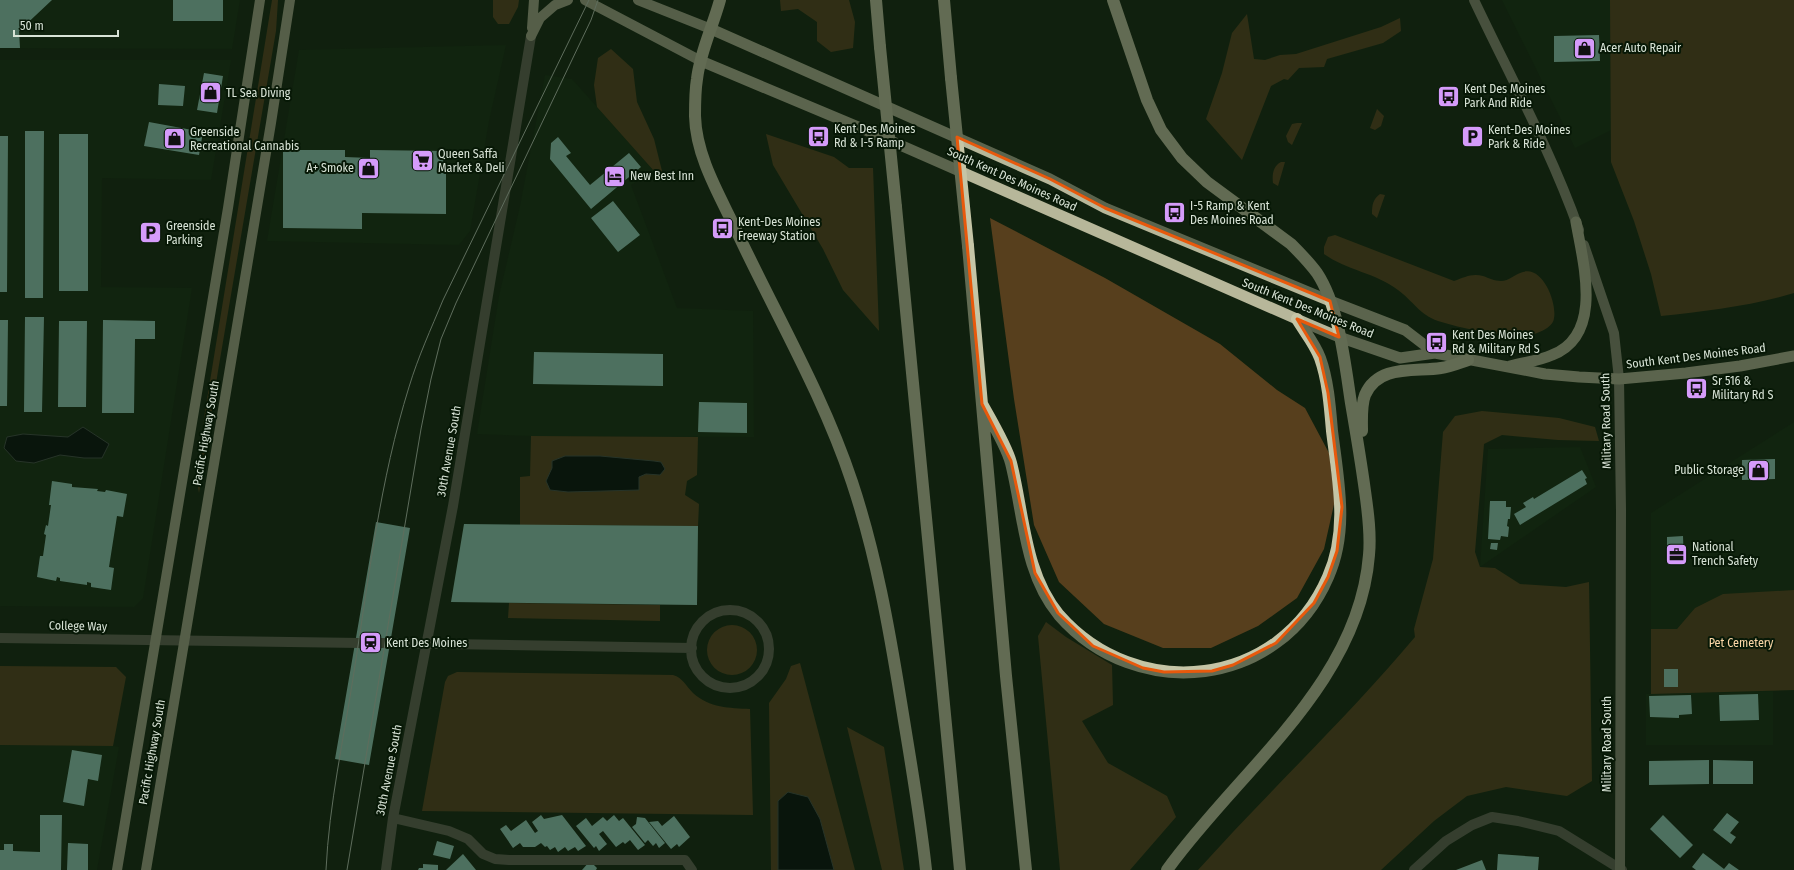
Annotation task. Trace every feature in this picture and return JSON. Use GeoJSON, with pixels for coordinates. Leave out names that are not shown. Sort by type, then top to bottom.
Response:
{"type":"FeatureCollection","features":[{"type":"Feature","properties":{"kind":"highway"},"geometry":{"type":"LineString","coordinates":[[720,0],[697,79],[695,118],[702,153],[716,187],[798,356],[837,441],[852,482],[871,546],[893,653],[921,822],[926,870]]}},
{"type":"Feature","properties":{"kind":"highway"},"geometry":{"type":"LineString","coordinates":[[876,0],[960,870]]}},
{"type":"Feature","properties":{"kind":"highway"},"geometry":{"type":"LineString","coordinates":[[944,0],[968,246],[1006,676],[1026,870]]}},
{"type":"Feature","properties":{"kind":"highway"},"geometry":{"type":"LineString","coordinates":[[1113,0],[1147,100],[1161,130],[1182,158],[1207,182],[1291,244],[1303,255],[1317,274],[1330,301],[1339,337],[1361,457],[1369,522],[1370,554],[1366,584],[1360,607],[1343,647],[1327,674],[1297,715],[1215,810],[1167,870]]}},
{"type":"Feature","properties":{"kind":"highway","name":"South Kent Des Moines Road"},"geometry":{"type":"LineString","coordinates":[[711,29],[1050,179],[1105,208],[1330,301],[1405,330],[1435,353]]}},
{"type":"Feature","properties":{"kind":"highway","name":"South Kent Des Moines Road"},"geometry":{"type":"LineString","coordinates":[[701,61],[883,137],[1339,337],[1400,358],[1435,353],[1545,374],[1619,379],[1740,366],[1794,356]]}},
{"type":"Feature","properties":{"kind":"highway"},"geometry":{"type":"LineString","coordinates":[[1505,367],[1552,355],[1562,350],[1573,340],[1581,328],[1585,318],[1587,296],[1576,222]]}},
{"type":"Feature","properties":{"kind":"highway"},"geometry":{"type":"LineString","coordinates":[[982,404],[1011,461],[1028,548],[1035,573],[1046,595],[1058,613],[1074,630],[1093,646],[1118,660],[1143,668],[1164,672],[1190,673],[1212,671],[1233,665],[1255,656],[1276,643],[1294,628],[1314,603],[1328,577],[1337,551],[1342,508],[1328,393],[1320,357],[1297,319]]}},
{"type":"Feature","properties":{"kind":"highway"},"geometry":{"type":"LineString","coordinates":[[1361,457],[1364,396],[1369,387],[1375,381],[1389,373],[1442,368],[1468,360]]}},
{"type":"Feature","properties":{"kind":"main road","name":"Pacific Highway South"},"geometry":{"type":"LineString","coordinates":[[117,870],[228,208],[260,0]]}},
{"type":"Feature","properties":{"kind":"main road","name":"Pacific Highway South"},"geometry":{"type":"LineString","coordinates":[[146,870],[272,123],[290,0]]}},
{"type":"Feature","properties":{"kind":"main road"},"geometry":{"type":"LineString","coordinates":[[531,36],[534,0]]}},
{"type":"Feature","properties":{"kind":"main road"},"geometry":{"type":"LineString","coordinates":[[531,36],[540,18],[555,5],[568,0]]}},
{"type":"Feature","properties":{"kind":"main road","name":"South Kent Des Moines Road"},"geometry":{"type":"LineString","coordinates":[[586,0],[701,61]]}},
{"type":"Feature","properties":{"kind":"main road","name":"South Kent Des Moines Road"},"geometry":{"type":"LineString","coordinates":[[638,0],[711,29]]}},
{"type":"Feature","properties":{"kind":"main road","name":"Military Road South"},"geometry":{"type":"LineString","coordinates":[[1474,0],[1548,154],[1576,222],[1614,333],[1619,379],[1621,418],[1621,870]]}},
{"type":"Feature","properties":{"kind":"street","name":"30th Avenue South"},"geometry":{"type":"LineString","coordinates":[[386,870],[426,644],[453,506],[531,36]]}},
{"type":"Feature","properties":{"kind":"street"},"geometry":{"type":"LineString","coordinates":[[728,610],[742,611],[754,617],[763,627],[768,639],[769,653],[766,666],[758,676],[737,687],[725,687],[713,684],[703,677],[696,667],[692,655],[692,648],[696,630],[704,620],[715,613],[728,610]]}},
{"type":"Feature","properties":{"kind":"street","name":"College Way"},"geometry":{"type":"LineString","coordinates":[[0,638],[361,643]]}},
{"type":"Feature","properties":{"kind":"street"},"geometry":{"type":"LineString","coordinates":[[381,643],[692,648]]}},
{"type":"Feature","properties":{"kind":"street"},"geometry":{"type":"LineString","coordinates":[[1414,870],[1446,840],[1472,825],[1492,817],[1559,831],[1621,870]]}},
{"type":"Feature","properties":{"kind":"street"},"geometry":{"type":"LineString","coordinates":[[394,818],[449,830],[468,839],[483,854],[494,859],[685,860],[692,870]]}},
{"type":"Feature","properties":{"kind":"highlighted area"},"geometry":{"type":"Polygon","coordinates":[[[957,137],[1050,179],[1105,208],[1330,301],[1339,337],[1297,319],[1320,357],[1328,393],[1342,507],[1337,551],[1328,577],[1314,603],[1276,643],[1233,665],[1212,671],[1164,672],[1143,668],[1093,646],[1058,613],[1035,573],[1011,461],[982,404],[957,137]]]}},
{"type":"Feature","properties":{"kind":"shaded area"},"geometry":{"type":"Polygon","coordinates":[[[0,0],[240,0],[232,49],[0,48],[0,0]]]}},
{"type":"Feature","properties":{"kind":"shaded area"},"geometry":{"type":"Polygon","coordinates":[[[1502,0],[1610,0],[1611,130],[1575,148],[1502,0]]]}},
{"type":"Feature","properties":{"kind":"shaded area"},"geometry":{"type":"Polygon","coordinates":[[[506,45],[489,121],[470,231],[459,245],[267,241],[299,50],[506,45]]]}},
{"type":"Feature","properties":{"kind":"shaded area"},"geometry":{"type":"Polygon","coordinates":[[[0,60],[231,60],[211,180],[102,178],[101,287],[192,288],[143,598],[134,607],[0,606],[0,60]]]}},
{"type":"Feature","properties":{"kind":"shaded area"},"geometry":{"type":"Polygon","coordinates":[[[545,75],[572,79],[654,171],[631,185],[677,308],[753,311],[754,437],[531,436],[477,434],[499,296],[520,206],[545,75]]]}},
{"type":"Feature","properties":{"kind":"shaded area"},"geometry":{"type":"Polygon","coordinates":[[[1794,422],[1794,590],[1723,595],[1695,608],[1677,629],[1651,629],[1651,513],[1794,422]]]}},
{"type":"Feature","properties":{"kind":"shaded area"},"geometry":{"type":"Polygon","coordinates":[[[83,427],[109,444],[102,458],[84,458],[60,455],[34,463],[16,461],[4,448],[7,437],[23,434],[68,437],[83,427]]]}},
{"type":"Feature","properties":{"kind":"shaded area"},"geometry":{"type":"Polygon","coordinates":[[[1580,447],[1596,487],[1480,567],[1488,449],[1580,447]]]}},
{"type":"Feature","properties":{"kind":"shaded area"},"geometry":{"type":"Polygon","coordinates":[[[565,456],[600,456],[654,461],[661,462],[665,469],[660,475],[646,474],[639,477],[639,490],[568,492],[550,490],[546,481],[552,468],[552,461],[565,456]]]}},
{"type":"Feature","properties":{"kind":"shaded area"},"geometry":{"type":"Polygon","coordinates":[[[1773,691],[1773,745],[1646,745],[1646,694],[1773,691]]]}},
{"type":"Feature","properties":{"kind":"shaded area"},"geometry":{"type":"Polygon","coordinates":[[[0,745],[119,747],[97,870],[0,870],[0,745]]]}},
{"type":"Feature","properties":{"kind":"shaded area"},"geometry":{"type":"Polygon","coordinates":[[[788,792],[808,797],[820,819],[834,870],[778,870],[778,801],[788,792]]]}},
{"type":"Feature","properties":{"kind":"green space"},"geometry":{"type":"Polygon","coordinates":[[[272,0],[278,0],[276,31],[218,371],[199,493],[198,487],[204,418],[272,0]]]}},
{"type":"Feature","properties":{"kind":"green space"},"geometry":{"type":"Polygon","coordinates":[[[493,0],[519,0],[518,7],[509,24],[498,24],[493,17],[493,0]]]}},
{"type":"Feature","properties":{"kind":"green space"},"geometry":{"type":"Polygon","coordinates":[[[780,0],[849,0],[855,22],[853,48],[831,52],[817,41],[817,22],[798,9],[781,11],[780,0]]]}},
{"type":"Feature","properties":{"kind":"green space"},"geometry":{"type":"Polygon","coordinates":[[[1610,0],[1794,0],[1794,293],[1745,305],[1661,316],[1651,274],[1634,221],[1611,162],[1610,0]]]}},
{"type":"Feature","properties":{"kind":"green space"},"geometry":{"type":"Polygon","coordinates":[[[1247,14],[1254,59],[1265,60],[1280,55],[1296,54],[1381,27],[1400,18],[1401,31],[1383,43],[1327,59],[1324,67],[1299,68],[1288,80],[1284,79],[1271,86],[1242,160],[1206,119],[1222,73],[1232,33],[1247,14]]]}},
{"type":"Feature","properties":{"kind":"green space"},"geometry":{"type":"Polygon","coordinates":[[[611,49],[633,69],[637,102],[654,139],[663,175],[654,171],[597,107],[594,85],[598,58],[611,49]]]}},
{"type":"Feature","properties":{"kind":"green space"},"geometry":{"type":"Polygon","coordinates":[[[1377,109],[1384,116],[1381,126],[1375,130],[1370,128],[1377,109]]]}},
{"type":"Feature","properties":{"kind":"green space"},"geometry":{"type":"Polygon","coordinates":[[[1302,123],[1292,145],[1288,142],[1286,136],[1292,124],[1302,123]]]}},
{"type":"Feature","properties":{"kind":"green space"},"geometry":{"type":"Polygon","coordinates":[[[766,134],[834,157],[849,168],[873,168],[879,331],[843,290],[823,249],[773,165],[766,134]]]}},
{"type":"Feature","properties":{"kind":"green space"},"geometry":{"type":"Polygon","coordinates":[[[1281,162],[1285,162],[1278,186],[1273,183],[1273,174],[1276,166],[1281,162]]]}},
{"type":"Feature","properties":{"kind":"green space"},"geometry":{"type":"Polygon","coordinates":[[[1380,194],[1385,195],[1377,218],[1372,214],[1372,208],[1374,200],[1380,194]]]}},
{"type":"Feature","properties":{"kind":"green space"},"geometry":{"type":"Polygon","coordinates":[[[990,218],[1105,278],[1220,344],[1277,390],[1305,408],[1329,453],[1335,500],[1324,549],[1297,598],[1258,626],[1211,648],[1163,648],[1104,624],[1059,582],[1034,525],[1014,399],[990,218]]]}},
{"type":"Feature","properties":{"kind":"green space"},"geometry":{"type":"Polygon","coordinates":[[[1335,235],[1454,281],[1475,275],[1504,281],[1520,273],[1530,272],[1537,275],[1542,280],[1551,295],[1554,311],[1553,322],[1550,326],[1540,332],[1519,336],[1478,331],[1438,321],[1426,315],[1403,294],[1389,284],[1371,275],[1342,264],[1324,254],[1324,247],[1328,237],[1335,235]]]}},
{"type":"Feature","properties":{"kind":"green space"},"geometry":{"type":"Polygon","coordinates":[[[1482,411],[1559,418],[1595,427],[1599,441],[1558,440],[1502,435],[1484,444],[1475,552],[1480,567],[1495,568],[1520,584],[1566,587],[1589,582],[1592,781],[1567,796],[1506,787],[1467,796],[1434,821],[1381,870],[1198,870],[1335,725],[1415,637],[1414,629],[1433,559],[1443,432],[1455,416],[1482,411]]]}},
{"type":"Feature","properties":{"kind":"green space"},"geometry":{"type":"Polygon","coordinates":[[[531,436],[698,437],[697,475],[687,481],[685,495],[699,504],[698,526],[520,525],[520,477],[530,476],[531,436]]]}},
{"type":"Feature","properties":{"kind":"green space","name":"Pet Cemetery"},"geometry":{"type":"Polygon","coordinates":[[[1794,590],[1794,690],[1651,694],[1651,629],[1677,629],[1695,608],[1723,594],[1794,590]]]}},
{"type":"Feature","properties":{"kind":"green space"},"geometry":{"type":"Polygon","coordinates":[[[509,603],[660,605],[660,621],[508,618],[509,603]]]}},
{"type":"Feature","properties":{"kind":"green space"},"geometry":{"type":"Polygon","coordinates":[[[1046,622],[1066,637],[1112,665],[1113,705],[1082,721],[1108,763],[1167,796],[1176,817],[1130,870],[1060,870],[1038,636],[1046,622]]]}},
{"type":"Feature","properties":{"kind":"green space"},"geometry":{"type":"Polygon","coordinates":[[[732,625],[742,627],[750,632],[755,640],[757,650],[755,660],[750,668],[742,673],[732,675],[722,673],[714,668],[709,660],[707,650],[709,640],[714,632],[722,627],[732,625]]]}},
{"type":"Feature","properties":{"kind":"green space"},"geometry":{"type":"Polygon","coordinates":[[[800,663],[855,870],[771,870],[769,703],[786,679],[791,666],[800,663]]]}},
{"type":"Feature","properties":{"kind":"green space"},"geometry":{"type":"Polygon","coordinates":[[[0,666],[116,667],[126,677],[113,746],[0,745],[0,666]]]}},
{"type":"Feature","properties":{"kind":"green space"},"geometry":{"type":"Polygon","coordinates":[[[457,672],[673,675],[684,682],[693,693],[706,702],[720,706],[750,709],[753,815],[422,811],[445,682],[448,676],[457,672]]]}},
{"type":"Feature","properties":{"kind":"green space"},"geometry":{"type":"Polygon","coordinates":[[[847,727],[884,747],[904,870],[882,870],[847,727]]]}},
{"type":"Feature","properties":{"kind":"building"},"geometry":{"type":"Polygon","coordinates":[[[0,0],[52,0],[19,31],[20,48],[0,48],[0,0]]]}},
{"type":"Feature","properties":{"kind":"building"},"geometry":{"type":"Polygon","coordinates":[[[173,0],[223,0],[223,21],[173,21],[173,0]]]}},
{"type":"Feature","properties":{"kind":"building"},"geometry":{"type":"Polygon","coordinates":[[[1599,35],[1600,61],[1554,62],[1554,36],[1599,35]]]}},
{"type":"Feature","properties":{"kind":"building","name":"TL Sea Diving"},"geometry":{"type":"Polygon","coordinates":[[[204,73],[223,76],[217,113],[197,110],[204,73]]]}},
{"type":"Feature","properties":{"kind":"building"},"geometry":{"type":"Polygon","coordinates":[[[159,84],[185,86],[183,106],[158,105],[159,84]]]}},
{"type":"Feature","properties":{"kind":"building","name":"Greenside Recreational Cannabis"},"geometry":{"type":"Polygon","coordinates":[[[149,122],[203,132],[199,155],[144,146],[149,122]]]}},
{"type":"Feature","properties":{"kind":"building"},"geometry":{"type":"Polygon","coordinates":[[[25,131],[44,131],[43,298],[25,298],[25,131]]]}},
{"type":"Feature","properties":{"kind":"building"},"geometry":{"type":"Polygon","coordinates":[[[59,134],[88,134],[88,291],[59,291],[59,134]]]}},
{"type":"Feature","properties":{"kind":"building"},"geometry":{"type":"Polygon","coordinates":[[[0,136],[8,136],[7,292],[0,292],[0,136]]]}},
{"type":"Feature","properties":{"kind":"building","name":"New Best Inn"},"geometry":{"type":"Polygon","coordinates":[[[558,137],[571,153],[566,156],[590,185],[629,153],[641,167],[591,209],[550,159],[551,143],[558,137]]]}},
{"type":"Feature","properties":{"kind":"building"},"geometry":{"type":"Polygon","coordinates":[[[283,150],[345,150],[345,157],[370,158],[370,150],[446,151],[446,214],[362,213],[362,229],[283,228],[283,150]]]}},
{"type":"Feature","properties":{"kind":"building"},"geometry":{"type":"Polygon","coordinates":[[[613,201],[640,235],[618,252],[591,218],[613,201]]]}},
{"type":"Feature","properties":{"kind":"building"},"geometry":{"type":"Polygon","coordinates":[[[25,317],[44,317],[42,412],[24,412],[25,317]]]}},
{"type":"Feature","properties":{"kind":"building"},"geometry":{"type":"Polygon","coordinates":[[[0,320],[8,320],[7,406],[0,406],[0,320]]]}},
{"type":"Feature","properties":{"kind":"building"},"geometry":{"type":"Polygon","coordinates":[[[103,320],[155,321],[155,339],[135,339],[134,413],[102,413],[103,320]]]}},
{"type":"Feature","properties":{"kind":"building"},"geometry":{"type":"Polygon","coordinates":[[[59,321],[87,321],[86,407],[58,407],[59,321]]]}},
{"type":"Feature","properties":{"kind":"building"},"geometry":{"type":"Polygon","coordinates":[[[534,352],[663,354],[663,386],[533,384],[534,352]]]}},
{"type":"Feature","properties":{"kind":"building"},"geometry":{"type":"Polygon","coordinates":[[[699,402],[747,403],[747,433],[698,432],[699,402]]]}},
{"type":"Feature","properties":{"kind":"building","name":"Public Storage"},"geometry":{"type":"Polygon","coordinates":[[[1775,459],[1775,479],[1742,480],[1742,460],[1775,459]]]}},
{"type":"Feature","properties":{"kind":"building"},"geometry":{"type":"Polygon","coordinates":[[[1582,470],[1587,478],[1585,479],[1587,484],[1520,525],[1514,514],[1526,507],[1523,503],[1533,497],[1534,499],[1582,470]]]}},
{"type":"Feature","properties":{"kind":"building"},"geometry":{"type":"Polygon","coordinates":[[[52,481],[72,484],[72,487],[98,489],[97,491],[105,492],[106,490],[127,494],[123,517],[117,516],[109,567],[114,568],[111,590],[91,587],[91,583],[87,582],[87,585],[60,581],[60,578],[57,577],[56,581],[37,577],[40,556],[43,556],[46,525],[48,526],[52,481]]]}},
{"type":"Feature","properties":{"kind":"building"},"geometry":{"type":"Polygon","coordinates":[[[1490,501],[1506,501],[1506,507],[1511,507],[1510,519],[1508,519],[1507,526],[1509,527],[1508,537],[1501,536],[1500,540],[1488,539],[1490,501]]]}},
{"type":"Feature","properties":{"kind":"building","name":"Kent Des Moines"},"geometry":{"type":"Polygon","coordinates":[[[376,522],[410,528],[369,765],[335,759],[376,522]]]}},
{"type":"Feature","properties":{"kind":"building"},"geometry":{"type":"Polygon","coordinates":[[[464,524],[698,526],[697,605],[451,602],[464,524]]]}},
{"type":"Feature","properties":{"kind":"building"},"geometry":{"type":"Polygon","coordinates":[[[1683,536],[1684,563],[1667,564],[1667,537],[1683,536]]]}},
{"type":"Feature","properties":{"kind":"building"},"geometry":{"type":"Polygon","coordinates":[[[1491,543],[1498,543],[1497,550],[1490,549],[1491,543]]]}},
{"type":"Feature","properties":{"kind":"building"},"geometry":{"type":"Polygon","coordinates":[[[1664,669],[1678,669],[1678,687],[1664,687],[1664,669]]]}},
{"type":"Feature","properties":{"kind":"building"},"geometry":{"type":"Polygon","coordinates":[[[1758,694],[1759,720],[1720,721],[1719,695],[1758,694]]]}},
{"type":"Feature","properties":{"kind":"building"},"geometry":{"type":"Polygon","coordinates":[[[1691,695],[1692,714],[1679,715],[1679,718],[1650,717],[1649,696],[1691,695]]]}},
{"type":"Feature","properties":{"kind":"building"},"geometry":{"type":"Polygon","coordinates":[[[72,750],[102,755],[98,781],[88,779],[84,806],[63,802],[72,750]]]}},
{"type":"Feature","properties":{"kind":"building"},"geometry":{"type":"Polygon","coordinates":[[[1709,760],[1709,784],[1649,785],[1649,761],[1709,760]]]}},
{"type":"Feature","properties":{"kind":"building"},"geometry":{"type":"Polygon","coordinates":[[[1713,760],[1753,761],[1753,784],[1713,784],[1713,760]]]}},
{"type":"Feature","properties":{"kind":"building"},"geometry":{"type":"Polygon","coordinates":[[[1727,813],[1739,822],[1730,833],[1736,837],[1731,844],[1713,830],[1727,813]]]}},
{"type":"Feature","properties":{"kind":"building"},"geometry":{"type":"Polygon","coordinates":[[[40,815],[62,815],[61,870],[0,870],[0,850],[4,850],[4,844],[13,844],[13,851],[40,852],[40,815]]]}},
{"type":"Feature","properties":{"kind":"building"},"geometry":{"type":"Polygon","coordinates":[[[541,815],[544,819],[562,815],[586,846],[578,851],[575,847],[568,851],[565,847],[558,852],[555,847],[550,850],[547,846],[545,847],[541,843],[535,847],[523,847],[520,843],[513,848],[500,829],[506,825],[511,831],[526,820],[535,833],[538,831],[532,822],[541,815]]]}},
{"type":"Feature","properties":{"kind":"building"},"geometry":{"type":"Polygon","coordinates":[[[614,815],[619,821],[623,818],[645,845],[638,850],[630,840],[625,844],[623,842],[616,847],[603,831],[599,834],[607,844],[599,851],[596,846],[594,848],[576,826],[586,818],[592,826],[603,817],[607,821],[614,815]]]}},
{"type":"Feature","properties":{"kind":"building"},"geometry":{"type":"Polygon","coordinates":[[[1663,815],[1693,845],[1680,858],[1650,829],[1663,815]]]}},
{"type":"Feature","properties":{"kind":"building"},"geometry":{"type":"Polygon","coordinates":[[[674,816],[690,837],[679,847],[677,844],[671,849],[649,822],[658,821],[662,826],[674,816]]]}},
{"type":"Feature","properties":{"kind":"building"},"geometry":{"type":"Polygon","coordinates":[[[637,817],[645,818],[665,843],[659,848],[656,843],[653,846],[648,840],[645,843],[632,827],[636,824],[637,817]]]}},
{"type":"Feature","properties":{"kind":"building"},"geometry":{"type":"Polygon","coordinates":[[[437,841],[454,846],[450,859],[433,855],[437,841]]]}},
{"type":"Feature","properties":{"kind":"building"},"geometry":{"type":"Polygon","coordinates":[[[68,843],[88,844],[88,870],[67,870],[68,843]]]}},
{"type":"Feature","properties":{"kind":"building"},"geometry":{"type":"Polygon","coordinates":[[[1703,853],[1724,869],[1729,863],[1739,870],[1696,870],[1692,867],[1703,853]]]}},
{"type":"Feature","properties":{"kind":"building"},"geometry":{"type":"Polygon","coordinates":[[[463,854],[476,870],[446,870],[463,854]]]}},
{"type":"Feature","properties":{"kind":"building"},"geometry":{"type":"Polygon","coordinates":[[[1498,854],[1539,857],[1538,870],[1497,870],[1498,854]]]}},
{"type":"Feature","properties":{"kind":"building"},"geometry":{"type":"Polygon","coordinates":[[[1482,860],[1486,870],[1456,870],[1482,860]]]}},
{"type":"Feature","properties":{"kind":"building"},"geometry":{"type":"Polygon","coordinates":[[[590,861],[597,868],[596,870],[582,870],[590,861]]]}},
{"type":"Feature","properties":{"kind":"building"},"geometry":{"type":"Polygon","coordinates":[[[423,864],[438,865],[438,870],[418,870],[419,868],[423,868],[423,864]]]}},
{"type":"Feature","properties":{"kind":"tunnel"},"geometry":{"type":"LineString","coordinates":[[361,643],[381,643]]}},
{"type":"Feature","properties":{"kind":"tram line"},"geometry":{"type":"LineString","coordinates":[[326,870],[330,820],[376,529],[390,457],[409,387],[443,300],[589,0]]}},
{"type":"Feature","properties":{"kind":"tram line"},"geometry":{"type":"LineString","coordinates":[[347,870],[421,429],[441,339],[456,303],[591,20],[598,0]]}},
{"type":"Feature","properties":{"kind":"place","name":"Acer Auto Repair"},"geometry":{"type":"Point","coordinates":[1584,48]}},
{"type":"Feature","properties":{"kind":"place","name":"TL Sea Diving"},"geometry":{"type":"Point","coordinates":[210,93]}},
{"type":"Feature","properties":{"kind":"place","name":"Kent Des Moines Park And Ride"},"geometry":{"type":"Point","coordinates":[1449,96]}},
{"type":"Feature","properties":{"kind":"place","name":"Kent Des Moines Rd & I-5 Ramp"},"geometry":{"type":"Point","coordinates":[819,136]}},
{"type":"Feature","properties":{"kind":"place","name":"Kent-Des Moines Park & Ride"},"geometry":{"type":"Point","coordinates":[1472,137]}},
{"type":"Feature","properties":{"kind":"place","name":"Greenside Recreational Cannabis"},"geometry":{"type":"Point","coordinates":[174,139]}},
{"type":"Feature","properties":{"kind":"place","name":"Queen Saffa Market & Deli"},"geometry":{"type":"Point","coordinates":[422,161]}},
{"type":"Feature","properties":{"kind":"place","name":"A+ Smoke"},"geometry":{"type":"Point","coordinates":[369,168]}},
{"type":"Feature","properties":{"kind":"place","name":"New Best Inn"},"geometry":{"type":"Point","coordinates":[615,176]}},
{"type":"Feature","properties":{"kind":"place","name":"I-5 Ramp & Kent Des Moines Road"},"geometry":{"type":"Point","coordinates":[1174,213]}},
{"type":"Feature","properties":{"kind":"place","name":"Kent-Des Moines Freeway Station"},"geometry":{"type":"Point","coordinates":[722,229]}},
{"type":"Feature","properties":{"kind":"place","name":"Greenside Parking"},"geometry":{"type":"Point","coordinates":[151,233]}},
{"type":"Feature","properties":{"kind":"place","name":"Kent Des Moines Rd & Military Rd S"},"geometry":{"type":"Point","coordinates":[1436,342]}},
{"type":"Feature","properties":{"kind":"place","name":"Sr 516 & Military Rd S"},"geometry":{"type":"Point","coordinates":[1697,388]}},
{"type":"Feature","properties":{"kind":"place","name":"Public Storage"},"geometry":{"type":"Point","coordinates":[1759,470]}},
{"type":"Feature","properties":{"kind":"place","name":"National Trench Safety"},"geometry":{"type":"Point","coordinates":[1677,554]}},
{"type":"Feature","properties":{"kind":"place","name":"Kent Des Moines"},"geometry":{"type":"Point","coordinates":[371,643]}}]}
